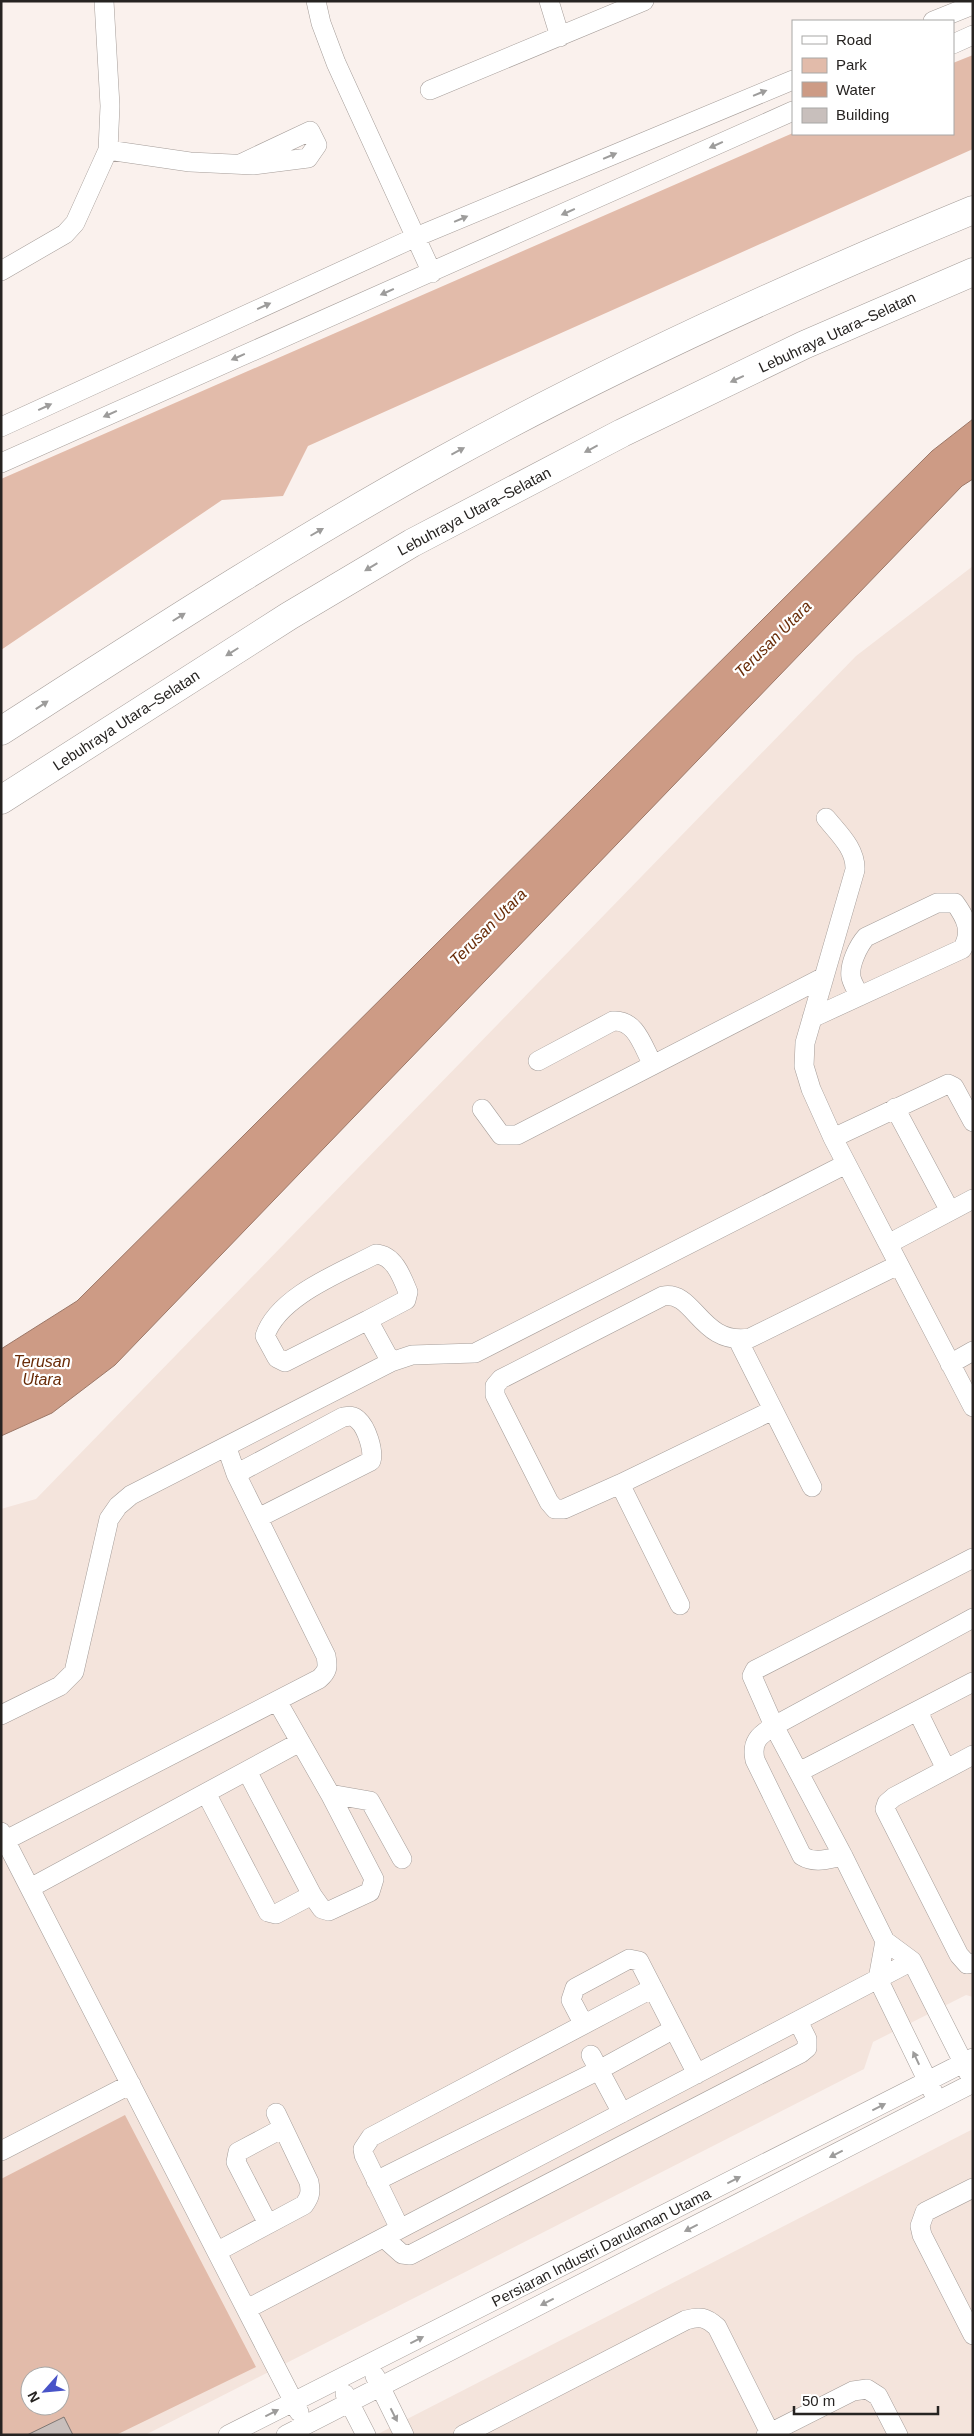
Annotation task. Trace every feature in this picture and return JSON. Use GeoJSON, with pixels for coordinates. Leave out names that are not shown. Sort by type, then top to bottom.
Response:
{"type":"FeatureCollection","features":[{"type":"Feature","properties":{"kind":"highway"},"geometry":{"type":"LineString","coordinates":[[1,732],[297,544],[438,462],[654,350],[848,261],[973,210]]}},
{"type":"Feature","properties":{"kind":"highway","name":"Lebuhraya Utara–Selatan"},"geometry":{"type":"LineString","coordinates":[[1,800],[273,626],[412,543],[622,433],[804,345],[973,272]]}},
{"type":"Feature","properties":{"kind":"street"},"geometry":{"type":"LineString","coordinates":[[1,271],[65,234],[75,223],[108,150],[110,106],[104,1]]}},
{"type":"Feature","properties":{"kind":"street"},"geometry":{"type":"LineString","coordinates":[[316,1],[321,23],[336,63],[432,273]]}},
{"type":"Feature","properties":{"kind":"street"},"geometry":{"type":"LineString","coordinates":[[550,1],[560,36]]}},
{"type":"Feature","properties":{"kind":"street"},"geometry":{"type":"LineString","coordinates":[[430,90],[644,1]]}},
{"type":"Feature","properties":{"kind":"street"},"geometry":{"type":"LineString","coordinates":[[936,20],[973,5]]}},
{"type":"Feature","properties":{"kind":"street"},"geometry":{"type":"LineString","coordinates":[[954,44],[973,35]]}},
{"type":"Feature","properties":{"kind":"street"},"geometry":{"type":"LineString","coordinates":[[1,427],[416,238],[792,80]]}},
{"type":"Feature","properties":{"kind":"street"},"geometry":{"type":"LineString","coordinates":[[1,463],[792,111]]}},
{"type":"Feature","properties":{"kind":"street"},"geometry":{"type":"LineString","coordinates":[[108,150],[190,162],[240,164]]}},
{"type":"Feature","properties":{"kind":"street"},"geometry":{"type":"LineString","coordinates":[[826,818],[852,851],[855,859],[855,870],[812,1018],[806,1043],[804,1066],[811,1089],[833,1138],[973,1407]]}},
{"type":"Feature","properties":{"kind":"street"},"geometry":{"type":"LineString","coordinates":[[812,1018],[860,996],[962,948],[969,932],[955,903],[937,903],[866,937],[860,943],[853,960],[851,977],[860,996]]}},
{"type":"Feature","properties":{"kind":"street"},"geometry":{"type":"LineString","coordinates":[[482,1109],[501,1135],[516,1135],[824,977]]}},
{"type":"Feature","properties":{"kind":"street"},"geometry":{"type":"LineString","coordinates":[[538,1061],[613,1021],[623,1020],[631,1025],[653,1065]]}},
{"type":"Feature","properties":{"kind":"street"},"geometry":{"type":"LineString","coordinates":[[833,1138],[948,1084],[954,1087],[973,1122]]}},
{"type":"Feature","properties":{"kind":"street"},"geometry":{"type":"LineString","coordinates":[[895,1108],[950,1210]]}},
{"type":"Feature","properties":{"kind":"street"},"geometry":{"type":"LineString","coordinates":[[1,1716],[60,1686],[74,1672],[109,1519],[118,1506],[131,1495],[227,1448],[391,1362],[412,1355],[475,1353],[846,1164]]}},
{"type":"Feature","properties":{"kind":"street"},"geometry":{"type":"LineString","coordinates":[[888,1244],[973,1199]]}},
{"type":"Feature","properties":{"kind":"street"},"geometry":{"type":"LineString","coordinates":[[376,1254],[384,1254],[390,1258],[408,1292],[406,1300],[368,1320],[285,1362],[277,1358],[265,1336],[274,1321],[301,1293],[376,1254]]}},
{"type":"Feature","properties":{"kind":"street"},"geometry":{"type":"LineString","coordinates":[[773,1410],[620,1484],[564,1509],[555,1509],[549,1502],[495,1396],[496,1386],[501,1379],[663,1296],[672,1294],[680,1298],[713,1331],[727,1338],[738,1340],[750,1338],[898,1265]]}},
{"type":"Feature","properties":{"kind":"street"},"geometry":{"type":"LineString","coordinates":[[368,1320],[391,1362]]}},
{"type":"Feature","properties":{"kind":"street"},"geometry":{"type":"LineString","coordinates":[[738,1340],[812,1487]]}},
{"type":"Feature","properties":{"kind":"street"},"geometry":{"type":"LineString","coordinates":[[950,1364],[973,1351]]}},
{"type":"Feature","properties":{"kind":"street"},"geometry":{"type":"LineString","coordinates":[[236,1474],[343,1417],[351,1416],[359,1420],[372,1449],[371,1462],[258,1518]]}},
{"type":"Feature","properties":{"kind":"street"},"geometry":{"type":"LineString","coordinates":[[227,1448],[236,1474],[326,1656],[328,1665],[326,1673],[319,1679],[277,1702],[3,1836],[218,2251],[305,2425]]}},
{"type":"Feature","properties":{"kind":"street"},"geometry":{"type":"LineString","coordinates":[[620,1484],[680,1604]]}},
{"type":"Feature","properties":{"kind":"street"},"geometry":{"type":"LineString","coordinates":[[973,1558],[755,1670],[752,1676],[774,1726],[843,1856],[885,1941],[912,1962],[968,2061],[973,2083]]}},
{"type":"Feature","properties":{"kind":"street"},"geometry":{"type":"LineString","coordinates":[[843,1856],[818,1862],[809,1860],[797,1849],[755,1760],[753,1750],[759,1735],[973,1618]]}},
{"type":"Feature","properties":{"kind":"street"},"geometry":{"type":"LineString","coordinates":[[799,1772],[973,1682]]}},
{"type":"Feature","properties":{"kind":"street"},"geometry":{"type":"LineString","coordinates":[[248,1771],[312,1895],[322,1909],[329,1911],[370,1892],[374,1886],[374,1879],[330,1794],[277,1702]]}},
{"type":"Feature","properties":{"kind":"street"},"geometry":{"type":"LineString","coordinates":[[918,1712],[946,1769]]}},
{"type":"Feature","properties":{"kind":"street"},"geometry":{"type":"LineString","coordinates":[[30,1888],[300,1742]]}},
{"type":"Feature","properties":{"kind":"street"},"geometry":{"type":"LineString","coordinates":[[973,1755],[894,1797],[887,1803],[885,1809],[959,1955],[967,1964],[973,1964]]}},
{"type":"Feature","properties":{"kind":"street"},"geometry":{"type":"LineString","coordinates":[[206,1794],[268,1912],[276,1914],[312,1895]]}},
{"type":"Feature","properties":{"kind":"street"},"geometry":{"type":"LineString","coordinates":[[330,1794],[370,1801],[402,1859]]}},
{"type":"Feature","properties":{"kind":"street"},"geometry":{"type":"LineString","coordinates":[[885,1941],[878,1979],[938,2102]]}},
{"type":"Feature","properties":{"kind":"street"},"geometry":{"type":"LineString","coordinates":[[583,2023],[571,2000],[575,1988],[628,1959],[638,1961],[697,2074]]}},
{"type":"Feature","properties":{"kind":"street"},"geometry":{"type":"LineString","coordinates":[[247,2309],[912,1962]]}},
{"type":"Feature","properties":{"kind":"street"},"geometry":{"type":"LineString","coordinates":[[652,1988],[371,2137],[363,2149],[376,2181],[392,2234],[402,2254],[410,2255],[801,2053],[807,2048],[807,2040],[798,2021]]}},
{"type":"Feature","properties":{"kind":"street"},"geometry":{"type":"LineString","coordinates":[[376,2181],[595,2063],[674,2029]]}},
{"type":"Feature","properties":{"kind":"street","name":"Persiaran Industri Darulaman Utama"},"geometry":{"type":"LineString","coordinates":[[228,2435],[968,2061]]}},
{"type":"Feature","properties":{"kind":"street"},"geometry":{"type":"LineString","coordinates":[[595,2063],[622,2114]]}},
{"type":"Feature","properties":{"kind":"street","name":"Persiaran Industri Darulaman Utama"},"geometry":{"type":"LineString","coordinates":[[286,2435],[973,2083]]}},
{"type":"Feature","properties":{"kind":"street"},"geometry":{"type":"LineString","coordinates":[[1,2152],[131,2084]]}},
{"type":"Feature","properties":{"kind":"street"},"geometry":{"type":"LineString","coordinates":[[218,2251],[304,2205],[311,2191],[309,2182],[279,2121],[235,2156],[236,2162],[268,2224]]}},
{"type":"Feature","properties":{"kind":"street"},"geometry":{"type":"LineString","coordinates":[[577,2137],[592,2161]]}},
{"type":"Feature","properties":{"kind":"street"},"geometry":{"type":"LineString","coordinates":[[973,2188],[925,2212],[920,2226],[922,2235],[973,2335]]}},
{"type":"Feature","properties":{"kind":"street"},"geometry":{"type":"LineString","coordinates":[[474,2191],[488,2215]]}},
{"type":"Feature","properties":{"kind":"street"},"geometry":{"type":"LineString","coordinates":[[464,2435],[686,2320],[698,2317],[708,2319],[717,2327],[768,2434],[853,2391],[867,2390],[878,2396],[898,2435]]}},
{"type":"Feature","properties":{"kind":"street"},"geometry":{"type":"LineString","coordinates":[[370,2364],[404,2435]]}},
{"type":"Feature","properties":{"kind":"street"},"geometry":{"type":"LineString","coordinates":[[338,2380],[366,2435]]}},
{"type":"Feature","properties":{"kind":"shaded area"},"geometry":{"type":"Polygon","coordinates":[[[973,566],[973,1997],[966,1995],[873,2042],[864,2069],[145,2435],[1,2435],[1,1509],[36,1499],[856,656],[973,566]]]}},
{"type":"Feature","properties":{"kind":"shaded area"},"geometry":{"type":"Polygon","coordinates":[[[973,2129],[973,2435],[376,2435],[973,2129]]]}},
{"type":"Feature","properties":{"kind":"green space"},"geometry":{"type":"Polygon","coordinates":[[[973,55],[973,149],[308,446],[283,496],[222,500],[1,650],[1,479],[792,133],[792,135],[954,135],[954,63],[973,55]]]}},
{"type":"Feature","properties":{"kind":"green space"},"geometry":{"type":"Polygon","coordinates":[[[125,2115],[256,2367],[116,2435],[1,2435],[1,2179],[125,2115]]]}},
{"type":"Feature","properties":{"kind":"water","name":"Terusan Utara"},"geometry":{"type":"Polygon","coordinates":[[[973,419],[973,479],[962,486],[115,1365],[52,1413],[1,1436],[1,1349],[77,1301],[932,451],[973,419]]]}},
{"type":"Feature","properties":{"kind":"building"},"geometry":{"type":"Polygon","coordinates":[[[64,2417],[73,2435],[27,2435],[64,2417]]]}}]}
